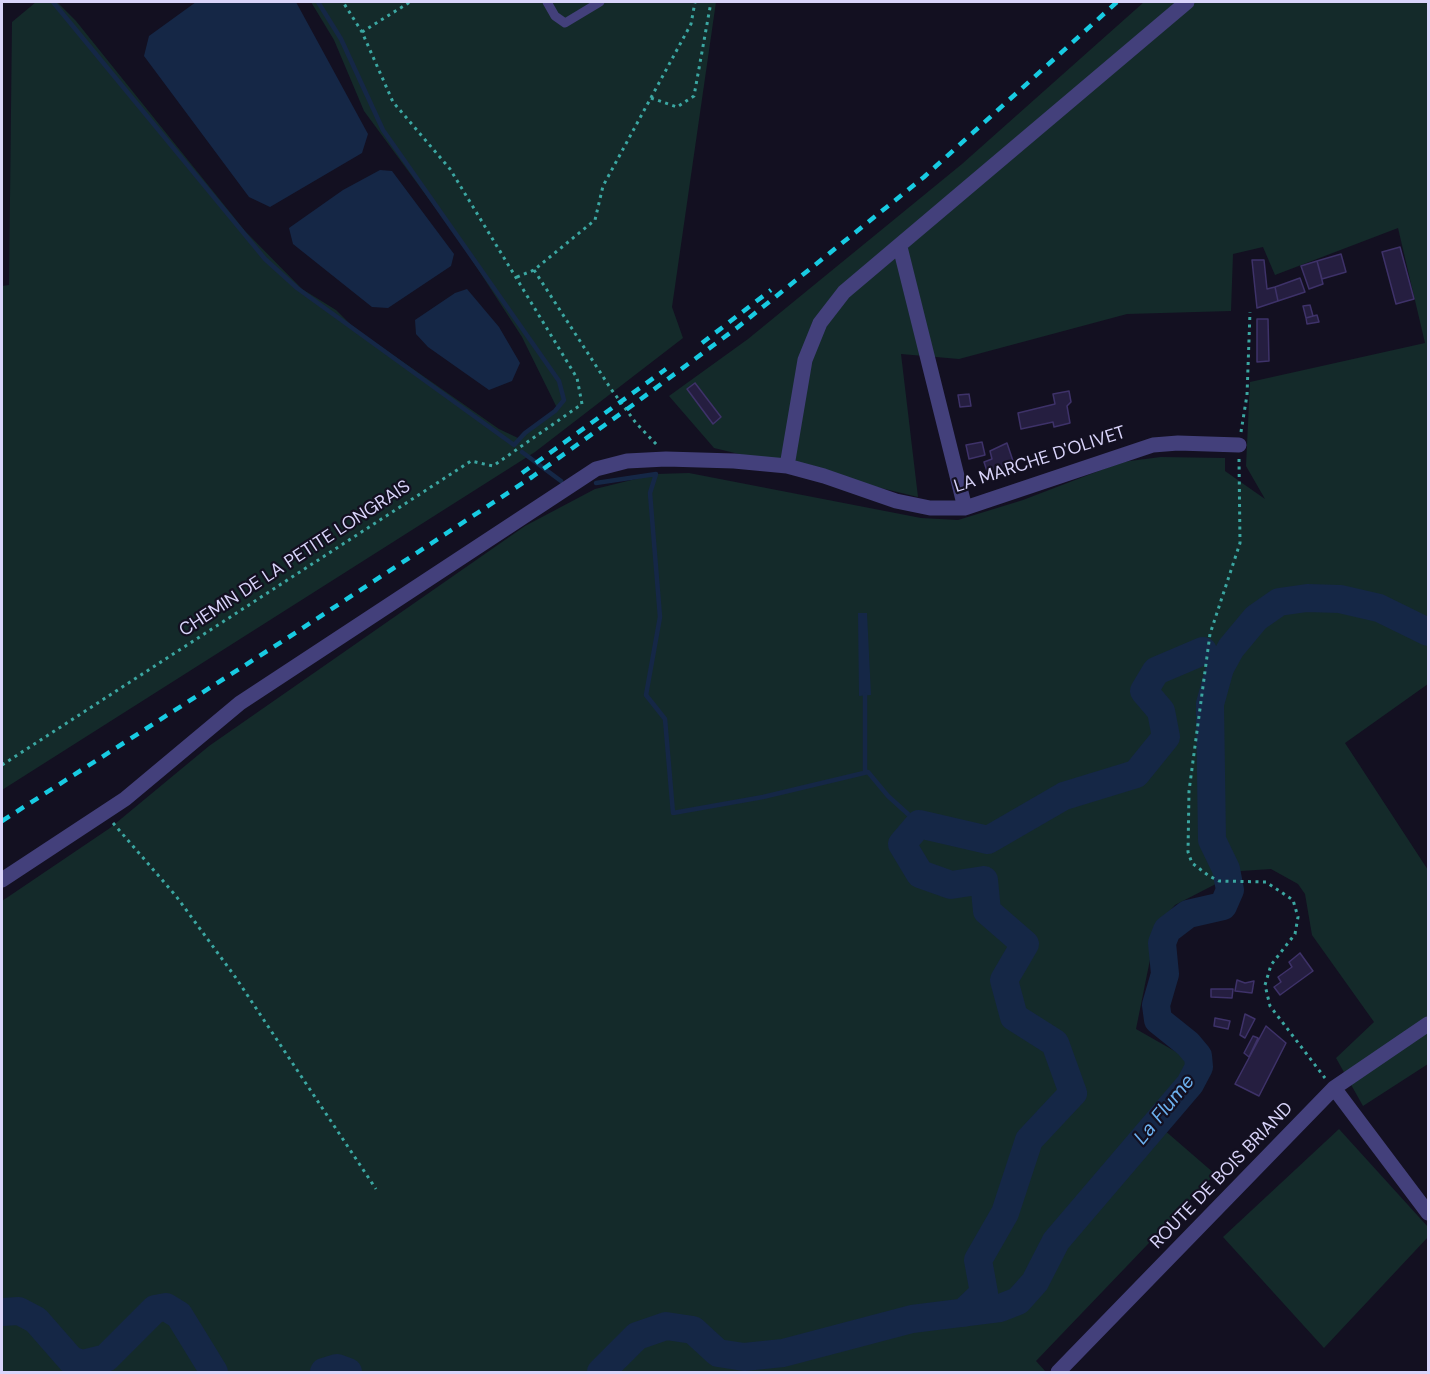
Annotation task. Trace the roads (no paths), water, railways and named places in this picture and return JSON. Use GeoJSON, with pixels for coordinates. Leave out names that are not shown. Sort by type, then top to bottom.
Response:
{"type":"FeatureCollection","features":[{"type":"Feature","properties":{"kind":"street"},"geometry":{"type":"LineString","coordinates":[[787,466],[805,360],[820,323],[844,292],[1187,2]]}},
{"type":"Feature","properties":{"kind":"street"},"geometry":{"type":"LineString","coordinates":[[900,247],[965,508]]}},
{"type":"Feature","properties":{"kind":"street","name":"LA MARCHE D'OLIVET"},"geometry":{"type":"LineString","coordinates":[[2,880],[125,799],[240,703],[596,469],[627,461],[666,459],[734,461],[787,466],[896,501],[930,508],[965,508],[1153,445],[1178,443],[1239,445]]}},
{"type":"Feature","properties":{"kind":"street","name":"ROUTE DE BOIS BRIAND"},"geometry":{"type":"LineString","coordinates":[[1058,1372],[1334,1088],[1428,1024]]}},
{"type":"Feature","properties":{"kind":"street"},"geometry":{"type":"LineString","coordinates":[[1334,1088],[1428,1213]]}},
{"type":"Feature","properties":{"kind":"lane"},"geometry":{"type":"LineString","coordinates":[[548,2],[555,16],[565,23],[600,2]]}},
{"type":"Feature","properties":{"kind":"water"},"geometry":{"type":"Polygon","coordinates":[[[196,2],[296,2],[368,134],[362,153],[270,207],[249,197],[144,56],[149,36],[196,2]]]}},
{"type":"Feature","properties":{"kind":"water"},"geometry":{"type":"Polygon","coordinates":[[[380,170],[392,171],[454,254],[451,266],[388,308],[372,307],[293,244],[289,228],[343,190],[380,170]]]}},
{"type":"Feature","properties":{"kind":"water"},"geometry":{"type":"Polygon","coordinates":[[[467,289],[499,327],[520,363],[512,381],[489,390],[428,347],[416,334],[415,320],[455,293],[467,289]]]}},
{"type":"Feature","properties":{"kind":"water"},"geometry":{"type":"Polygon","coordinates":[[[858,613],[867,613],[871,695],[859,696],[858,613]]]}},
{"type":"Feature","properties":{"kind":"waterway"},"geometry":{"type":"LineString","coordinates":[[53,2],[265,259],[297,288],[514,445],[525,433],[555,411],[564,400],[559,381],[383,130],[341,39],[318,2]]}},
{"type":"Feature","properties":{"kind":"waterway"},"geometry":{"type":"LineString","coordinates":[[522,452],[561,481]]}},
{"type":"Feature","properties":{"kind":"waterway"},"geometry":{"type":"LineString","coordinates":[[596,483],[656,474],[650,493],[660,617],[646,695],[665,719],[673,813],[763,797],[868,772],[888,796],[919,824]]}},
{"type":"Feature","properties":{"kind":"waterway","name":"La Flume"},"geometry":{"type":"LineString","coordinates":[[601,1372],[637,1336],[666,1326],[693,1330],[718,1353],[744,1357],[783,1353],[912,1319],[1000,1308],[1018,1301],[1035,1282],[1056,1241],[1190,1084],[1199,1067],[1198,1056],[1188,1044],[1158,1020],[1156,1005],[1165,974],[1162,943],[1167,930],[1188,914],[1223,906],[1230,890],[1226,869],[1212,840],[1210,704],[1220,668],[1231,648],[1256,618],[1279,602],[1307,598],[1340,599],[1379,608],[1428,632]]}},
{"type":"Feature","properties":{"kind":"waterway"},"geometry":{"type":"LineString","coordinates":[[963,1313],[984,1293],[978,1260],[1005,1213],[1029,1140],[1073,1093],[1055,1043],[1014,1017],[1004,980],[1025,944],[987,911],[984,880],[951,885],[920,874],[902,844],[919,824],[988,840],[1064,796],[1136,774],[1166,737],[1161,711],[1144,691],[1156,671],[1203,651]]}},
{"type":"Feature","properties":{"kind":"waterway"},"geometry":{"type":"LineString","coordinates":[[865,695],[865,772]]}},
{"type":"Feature","properties":{"kind":"waterway","name":"La Flume"},"geometry":{"type":"LineString","coordinates":[[2,1312],[19,1311],[36,1320],[71,1360],[82,1364],[106,1358],[155,1309],[166,1307],[179,1315],[214,1372]]}},
{"type":"Feature","properties":{"kind":"waterway","name":"La Flume"},"geometry":{"type":"LineString","coordinates":[[324,1372],[337,1368],[348,1372]]}},
{"type":"Feature","properties":{"kind":"railway"},"geometry":{"type":"LineString","coordinates":[[2,821],[289,637],[532,477],[630,407],[738,327],[924,177],[1117,2]]}},
{"type":"Feature","properties":{"kind":"railway"},"geometry":{"type":"LineString","coordinates":[[702,343],[771,290]]}},
{"type":"Feature","properties":{"kind":"railway"},"geometry":{"type":"LineString","coordinates":[[522,473],[666,369]]}}]}
